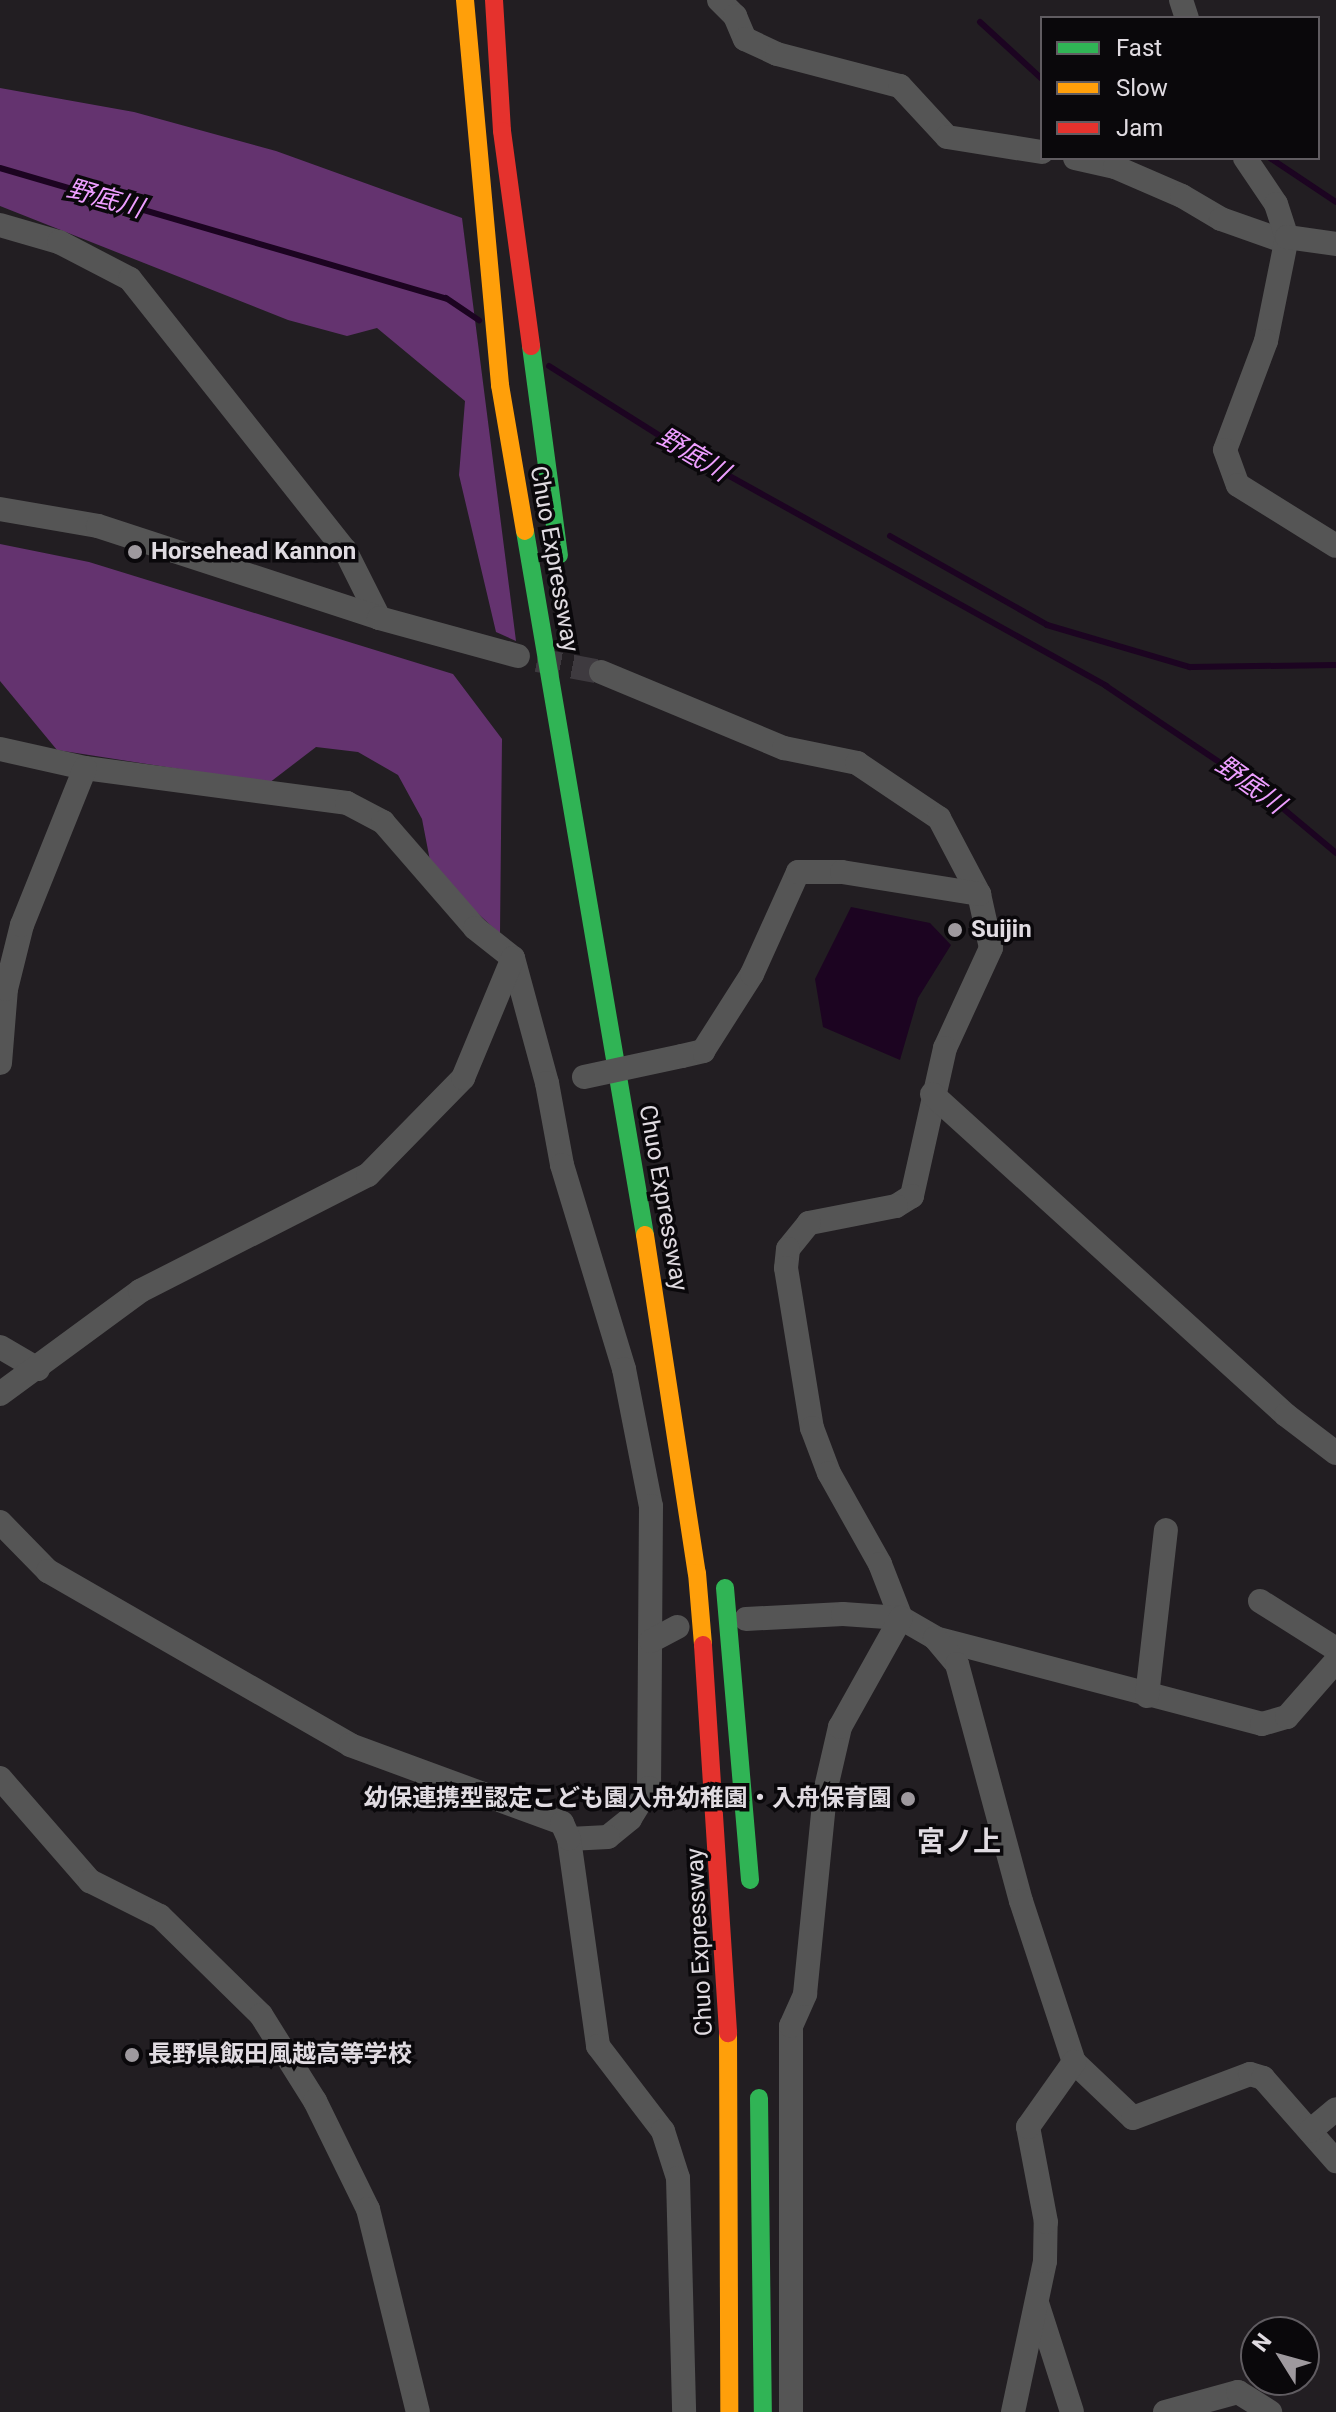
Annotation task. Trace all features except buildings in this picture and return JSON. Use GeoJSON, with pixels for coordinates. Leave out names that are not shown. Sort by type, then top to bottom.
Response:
{"type":"FeatureCollection","features":[{"type":"Feature","properties":{"kind":"highway","name":"Chuo Expressway"},"geometry":{"type":"LineString","coordinates":[[465,0],[487,275],[500,385],[659,1316],[697,1573],[726,1947],[731,2145],[729,2412]]}},
{"type":"Feature","properties":{"kind":"highway","name":"Chuo Expressway"},"geometry":{"type":"LineString","coordinates":[[494,0],[502,131],[534,401],[563,582]]}},
{"type":"Feature","properties":{"kind":"highway","name":"Chuo Expressway"},"geometry":{"type":"LineString","coordinates":[[641,1045],[649,1091]]}},
{"type":"Feature","properties":{"kind":"highway"},"geometry":{"type":"LineString","coordinates":[[723,1573],[745,1777],[751,1902]]}},
{"type":"Feature","properties":{"kind":"highway"},"geometry":{"type":"LineString","coordinates":[[759,2079],[763,2412]]}},
{"type":"Feature","properties":{"kind":"street"},"geometry":{"type":"LineString","coordinates":[[719,0],[735,16],[745,39],[777,54],[900,86],[947,137],[1040,152]]}},
{"type":"Feature","properties":{"kind":"street"},"geometry":{"type":"LineString","coordinates":[[1084,160],[1115,167],[1221,219],[1287,240],[1336,244]]}},
{"type":"Feature","properties":{"kind":"street"},"geometry":{"type":"LineString","coordinates":[[1246,160],[1276,204],[1287,240],[1266,341],[1225,450],[1238,485],[1336,546]]}},
{"type":"Feature","properties":{"kind":"street"},"geometry":{"type":"LineString","coordinates":[[0,225],[59,242],[130,279],[345,550],[379,618]]}},
{"type":"Feature","properties":{"kind":"street"},"geometry":{"type":"LineString","coordinates":[[0,509],[98,526],[379,618],[518,656]]}},
{"type":"Feature","properties":{"kind":"street"},"geometry":{"type":"LineString","coordinates":[[601,672],[784,748],[857,763],[939,818],[979,894],[991,948],[945,1048],[932,1094],[912,1196],[896,1206],[809,1223],[792,1241],[786,1268],[812,1428],[829,1473],[880,1564],[901,1618]]}},
{"type":"Feature","properties":{"kind":"street"},"geometry":{"type":"LineString","coordinates":[[0,749],[85,768],[347,803],[383,822],[475,928],[513,958],[547,1083],[562,1165],[624,1369],[651,1506],[649,1788],[630,1819],[608,1837],[569,1839]]}},
{"type":"Feature","properties":{"kind":"street"},"geometry":{"type":"LineString","coordinates":[[0,1063],[6,989],[22,925],[85,768]]}},
{"type":"Feature","properties":{"kind":"street"},"geometry":{"type":"LineString","coordinates":[[547,1083],[703,1051],[744,987],[798,872],[842,872],[979,894]]}},
{"type":"Feature","properties":{"kind":"street"},"geometry":{"type":"LineString","coordinates":[[0,1394],[140,1291],[368,1175],[463,1078],[513,958]]}},
{"type":"Feature","properties":{"kind":"street"},"geometry":{"type":"LineString","coordinates":[[932,1094],[1286,1415],[1336,1453]]}},
{"type":"Feature","properties":{"kind":"street"},"geometry":{"type":"LineString","coordinates":[[0,1347],[38,1369]]}},
{"type":"Feature","properties":{"kind":"street"},"geometry":{"type":"LineString","coordinates":[[0,1522],[48,1571],[350,1745],[562,1823],[569,1839],[598,2046],[663,2131],[678,2178],[684,2412]]}},
{"type":"Feature","properties":{"kind":"street"},"geometry":{"type":"LineString","coordinates":[[1147,1696],[1166,1530]]}},
{"type":"Feature","properties":{"kind":"street"},"geometry":{"type":"LineString","coordinates":[[1260,1601],[1336,1649]]}},
{"type":"Feature","properties":{"kind":"street"},"geometry":{"type":"LineString","coordinates":[[746,1619],[843,1614],[901,1618],[935,1638],[1262,1724],[1287,1717],[1336,1661]]}},
{"type":"Feature","properties":{"kind":"street"},"geometry":{"type":"LineString","coordinates":[[791,2412],[791,2026],[805,1994],[825,1792],[840,1727],[901,1618]]}},
{"type":"Feature","properties":{"kind":"street"},"geometry":{"type":"LineString","coordinates":[[651,1641],[677,1627]]}},
{"type":"Feature","properties":{"kind":"street"},"geometry":{"type":"LineString","coordinates":[[935,1638],[957,1664],[1021,1901],[1074,2062],[1133,2118],[1250,2074],[1263,2078],[1336,2161]]}},
{"type":"Feature","properties":{"kind":"street"},"geometry":{"type":"LineString","coordinates":[[0,1778],[90,1881],[160,1916],[261,2015],[315,2101],[368,2209],[418,2412]]}},
{"type":"Feature","properties":{"kind":"street"},"geometry":{"type":"LineString","coordinates":[[1013,2412],[1036,2301],[1046,2222],[1028,2127],[1074,2062]]}},
{"type":"Feature","properties":{"kind":"street"},"geometry":{"type":"LineString","coordinates":[[1310,2131],[1336,2109]]}},
{"type":"Feature","properties":{"kind":"street"},"geometry":{"type":"LineString","coordinates":[[1036,2301],[1072,2412]]}},
{"type":"Feature","properties":{"kind":"street"},"geometry":{"type":"LineString","coordinates":[[1165,2412],[1238,2392],[1270,2412]]}},
{"type":"Feature","properties":{"kind":"shaded area"},"geometry":{"type":"Polygon","coordinates":[[[0,88],[134,112],[276,151],[462,218],[516,641],[496,632],[459,475],[465,401],[377,328],[347,336],[288,320],[0,206],[0,88]]]}},
{"type":"Feature","properties":{"kind":"shaded area"},"geometry":{"type":"Polygon","coordinates":[[[0,544],[89,562],[453,674],[502,739],[500,934],[432,871],[422,819],[398,775],[358,752],[316,747],[269,783],[57,750],[0,681],[0,544]]]}},
{"type":"Feature","properties":{"kind":"shaded area"},"geometry":{"type":"Polygon","coordinates":[[[851,907],[930,923],[951,945],[918,998],[900,1060],[823,1027],[815,979],[851,907]]]}},
{"type":"Feature","properties":{"kind":"waterway"},"geometry":{"type":"LineString","coordinates":[[980,22],[1040,77]]}},
{"type":"Feature","properties":{"kind":"waterway"},"geometry":{"type":"LineString","coordinates":[[1273,160],[1336,202]]}},
{"type":"Feature","properties":{"kind":"waterway","name":"野底川"},"geometry":{"type":"LineString","coordinates":[[0,168],[446,298],[479,320]]}},
{"type":"Feature","properties":{"kind":"waterway","name":"野底川"},"geometry":{"type":"LineString","coordinates":[[549,366],[681,449],[1106,686],[1261,790],[1336,853]]}},
{"type":"Feature","properties":{"kind":"waterway"},"geometry":{"type":"LineString","coordinates":[[890,536],[1047,625],[1190,667],[1336,665]]}},
{"type":"Feature","properties":{"kind":"tunnel"},"geometry":{"type":"LineString","coordinates":[[537,660],[601,672]]}},
{"type":"Feature","properties":{"kind":"traffic: fast"},"geometry":{"type":"LineString","coordinates":[[531,346],[559,555]]}},
{"type":"Feature","properties":{"kind":"traffic: fast"},"geometry":{"type":"LineString","coordinates":[[525,531],[645,1235]]}},
{"type":"Feature","properties":{"kind":"traffic: fast"},"geometry":{"type":"LineString","coordinates":[[725,1588],[750,1880]]}},
{"type":"Feature","properties":{"kind":"traffic: fast"},"geometry":{"type":"LineString","coordinates":[[759,2098],[763,2412]]}},
{"type":"Feature","properties":{"kind":"traffic: slow"},"geometry":{"type":"LineString","coordinates":[[465,0],[500,385],[525,531]]}},
{"type":"Feature","properties":{"kind":"traffic: slow"},"geometry":{"type":"LineString","coordinates":[[645,1235],[697,1573],[703,1645]]}},
{"type":"Feature","properties":{"kind":"traffic: slow"},"geometry":{"type":"LineString","coordinates":[[728,2033],[729,2412]]}},
{"type":"Feature","properties":{"kind":"traffic: jam"},"geometry":{"type":"LineString","coordinates":[[494,0],[502,131],[531,346]]}},
{"type":"Feature","properties":{"kind":"traffic: jam"},"geometry":{"type":"LineString","coordinates":[[703,1645],[728,2033]]}},
{"type":"Feature","properties":{"kind":"place","name":"Horsehead Kannon"},"geometry":{"type":"Point","coordinates":[135,552]}},
{"type":"Feature","properties":{"kind":"place","name":"Suijin"},"geometry":{"type":"Point","coordinates":[955,930]}},
{"type":"Feature","properties":{"kind":"place","name":"幼保連携型認定こども園入舟幼稚園・入舟保育園"},"geometry":{"type":"Point","coordinates":[908,1799]}},
{"type":"Feature","properties":{"kind":"place","name":"長野県飯田風越高等学校"},"geometry":{"type":"Point","coordinates":[132,2055]}},
{"type":"Feature","properties":{"kind":"district","name":"宮ノ上"},"geometry":{"type":"Point","coordinates":[959,1842]}}]}
